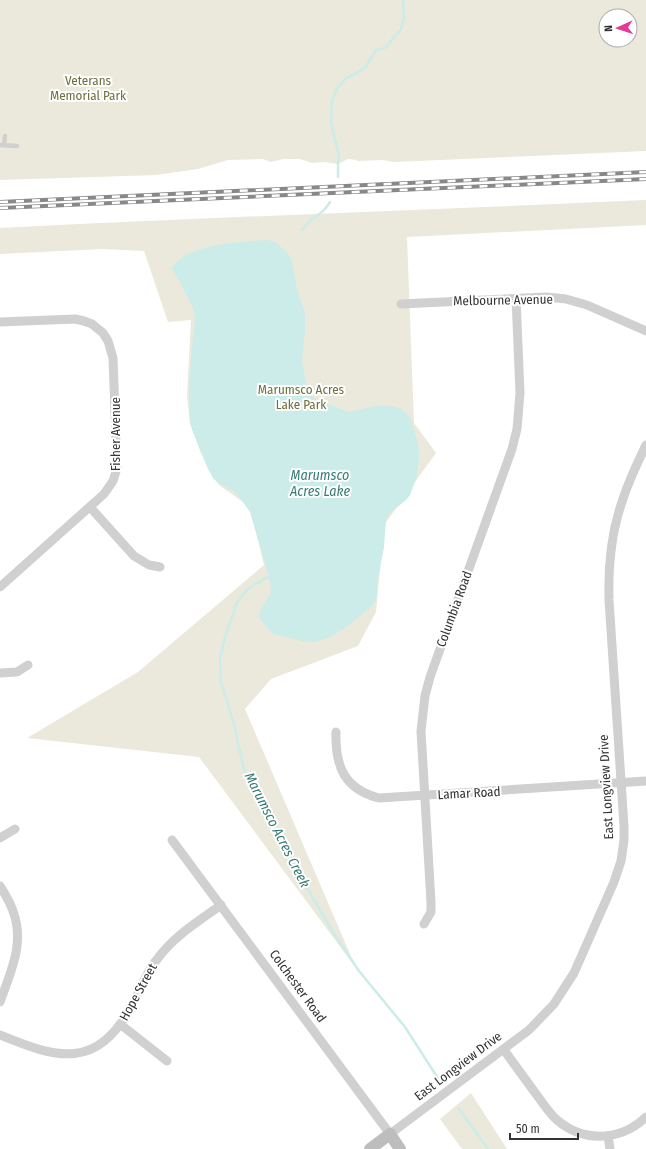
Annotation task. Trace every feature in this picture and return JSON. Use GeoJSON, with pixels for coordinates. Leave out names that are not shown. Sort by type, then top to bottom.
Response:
{"type":"FeatureCollection","features":[{"type":"Feature","properties":{"kind":"street","name":"Melbourne Avenue"},"geometry":{"type":"LineString","coordinates":[[401,304],[547,297],[587,305],[646,331]]}},
{"type":"Feature","properties":{"kind":"street","name":"Columbia Road"},"geometry":{"type":"LineString","coordinates":[[424,924],[431,912],[421,731],[425,696],[430,677],[512,449],[517,429],[520,393],[516,298]]}},
{"type":"Feature","properties":{"kind":"street","name":"Fisher Avenue"},"geometry":{"type":"LineString","coordinates":[[0,322],[75,319],[92,324],[101,331],[108,341],[113,358],[117,468],[115,477],[104,494],[0,587]]}},
{"type":"Feature","properties":{"kind":"street","name":"East Longview Drive"},"geometry":{"type":"LineString","coordinates":[[370,1149],[504,1050],[541,1019],[554,1004],[574,973],[614,882],[621,861],[624,832],[609,600],[609,572],[612,539],[619,512],[627,488],[646,444]]}},
{"type":"Feature","properties":{"kind":"street"},"geometry":{"type":"LineString","coordinates":[[90,507],[134,556],[149,565],[160,567]]}},
{"type":"Feature","properties":{"kind":"street"},"geometry":{"type":"LineString","coordinates":[[0,673],[17,672],[28,665]]}},
{"type":"Feature","properties":{"kind":"street","name":"Lamar Road"},"geometry":{"type":"LineString","coordinates":[[336,732],[336,748],[342,771],[352,785],[360,791],[379,798],[646,781]]}},
{"type":"Feature","properties":{"kind":"street"},"geometry":{"type":"LineString","coordinates":[[0,838],[15,829]]}},
{"type":"Feature","properties":{"kind":"street","name":"Colchester Road"},"geometry":{"type":"LineString","coordinates":[[172,840],[400,1149]]}},
{"type":"Feature","properties":{"kind":"street"},"geometry":{"type":"LineString","coordinates":[[0,886],[14,911],[19,938],[16,960],[0,1002]]}},
{"type":"Feature","properties":{"kind":"street","name":"Hope Street"},"geometry":{"type":"LineString","coordinates":[[0,1035],[54,1054],[74,1054],[94,1048],[111,1035],[120,1024],[130,1008],[148,972],[167,946],[221,905]]}},
{"type":"Feature","properties":{"kind":"street"},"geometry":{"type":"LineString","coordinates":[[120,1024],[167,1061]]}},
{"type":"Feature","properties":{"kind":"street"},"geometry":{"type":"LineString","coordinates":[[504,1050],[551,1114],[568,1128],[588,1135],[608,1136],[630,1130],[646,1117]]}},
{"type":"Feature","properties":{"kind":"street"},"geometry":{"type":"LineString","coordinates":[[608,1136],[610,1149]]}},
{"type":"Feature","properties":{"kind":"lane"},"geometry":{"type":"LineString","coordinates":[[5,136],[2,145],[17,146]]}},
{"type":"Feature","properties":{"kind":"green space","name":"Veterans Memorial Park"},"geometry":{"type":"Polygon","coordinates":[[[0,0],[646,0],[646,151],[393,162],[384,160],[357,161],[348,159],[338,164],[325,162],[312,163],[300,159],[283,159],[271,162],[263,159],[228,160],[198,169],[156,175],[0,180],[0,0]]]}},
{"type":"Feature","properties":{"kind":"green space","name":"Marumsco Acres Lake Park"},"geometry":{"type":"Polygon","coordinates":[[[646,200],[646,225],[407,237],[414,423],[436,453],[384,525],[376,612],[358,646],[271,679],[245,709],[356,968],[199,757],[27,738],[138,672],[264,565],[250,507],[219,485],[201,453],[190,424],[187,396],[191,320],[168,322],[144,251],[102,249],[0,254],[0,228],[646,200]]]}},
{"type":"Feature","properties":{"kind":"green space"},"geometry":{"type":"Polygon","coordinates":[[[471,1093],[507,1149],[462,1149],[440,1119],[471,1093]]]}},
{"type":"Feature","properties":{"kind":"water","name":"Marumsco Acres Lake"},"geometry":{"type":"Polygon","coordinates":[[[265,240],[277,243],[289,255],[292,262],[297,289],[305,314],[302,361],[306,384],[310,394],[315,399],[349,412],[375,406],[391,406],[401,409],[411,420],[418,444],[419,459],[416,479],[410,495],[390,513],[386,520],[384,547],[377,584],[376,600],[371,607],[345,628],[328,638],[315,642],[302,641],[273,634],[260,619],[259,612],[271,593],[270,581],[250,512],[236,493],[218,483],[213,478],[207,467],[190,421],[189,388],[195,320],[193,308],[172,268],[179,260],[201,249],[228,243],[265,240]]]}},
{"type":"Feature","properties":{"kind":"waterway","name":"Marumsco Acres Creek"},"geometry":{"type":"LineString","coordinates":[[338,177],[339,156],[331,123],[332,100],[337,89],[346,78],[365,68],[376,50],[385,48],[401,29],[404,17],[403,0]]}},
{"type":"Feature","properties":{"kind":"waterway","name":"Marumsco Acres Creek"},"geometry":{"type":"LineString","coordinates":[[302,230],[310,221],[323,211],[330,202]]}},
{"type":"Feature","properties":{"kind":"waterway","name":"Marumsco Acres Creek"},"geometry":{"type":"LineString","coordinates":[[271,575],[249,588],[237,603],[225,637],[220,659],[221,682],[234,724],[243,766],[248,779],[265,804],[297,871],[333,932],[359,971],[405,1027],[439,1080]]}},
{"type":"Feature","properties":{"kind":"waterway","name":"Marumsco Acres Creek"},"geometry":{"type":"LineString","coordinates":[[459,1109],[488,1149]]}},
{"type":"Feature","properties":{"kind":"railway"},"geometry":{"type":"LineString","coordinates":[[0,202],[646,172]]}},
{"type":"Feature","properties":{"kind":"railway"},"geometry":{"type":"LineString","coordinates":[[0,208],[646,179]]}}]}
